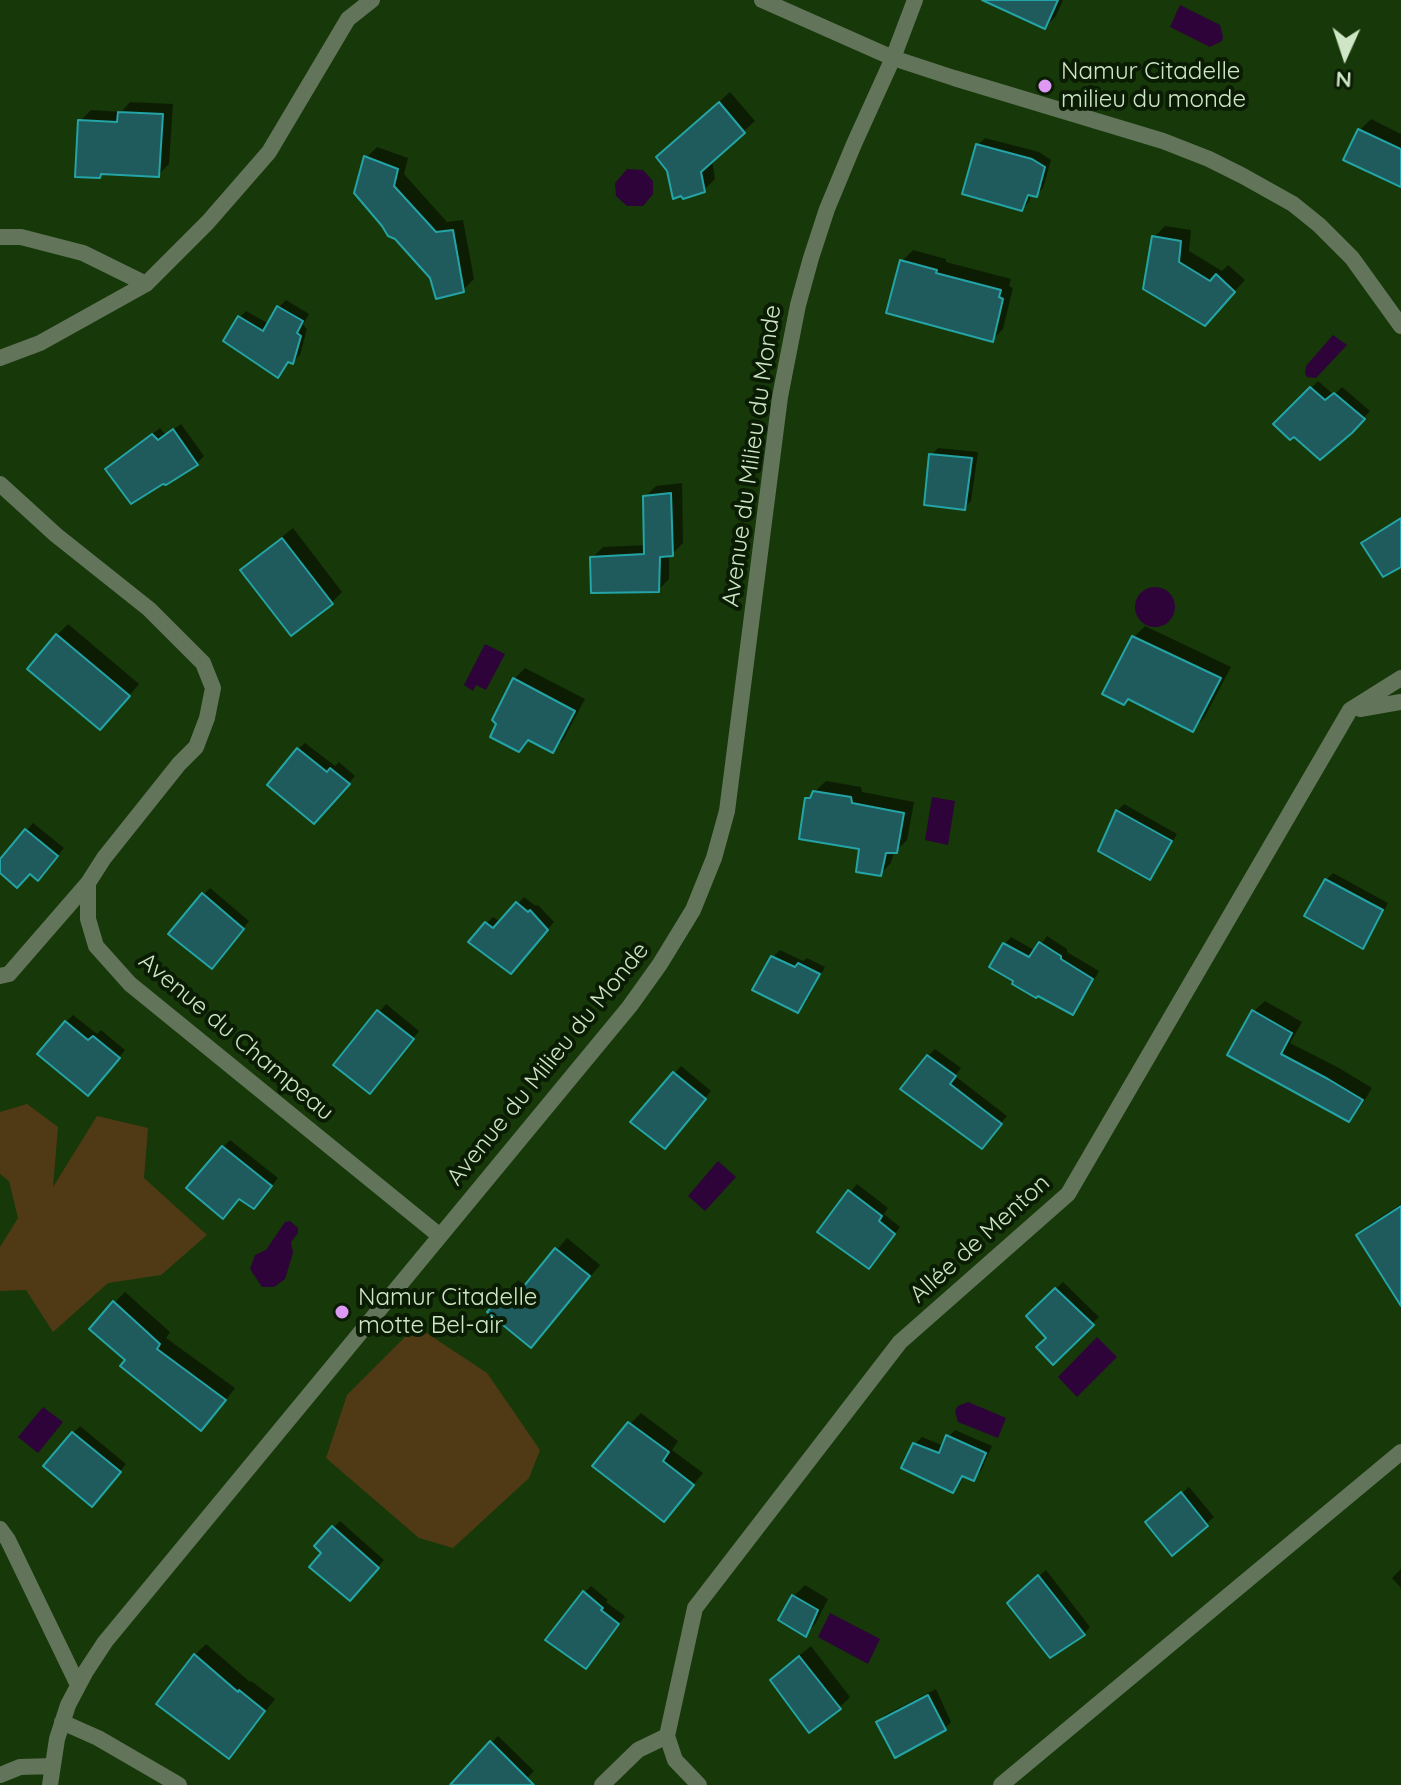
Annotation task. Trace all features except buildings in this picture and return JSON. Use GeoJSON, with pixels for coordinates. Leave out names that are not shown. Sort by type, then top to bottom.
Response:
{"type":"FeatureCollection","features":[{"type":"Feature","properties":{"kind":"street"},"geometry":{"type":"LineString","coordinates":[[348,19],[351,0]]}},
{"type":"Feature","properties":{"kind":"street"},"geometry":{"type":"LineString","coordinates":[[0,358],[40,343],[146,284],[208,222],[269,152],[348,19],[372,0]]}},
{"type":"Feature","properties":{"kind":"street"},"geometry":{"type":"LineString","coordinates":[[762,0],[893,58],[1163,141],[1243,176],[1293,204],[1319,225],[1352,258],[1401,326]]}},
{"type":"Feature","properties":{"kind":"street","name":"Avenue du Milieu du Monde"},"geometry":{"type":"LineString","coordinates":[[50,1785],[62,1722],[78,1685],[105,1642],[630,1006],[672,947],[693,910],[714,858],[727,811],[780,397],[793,322],[827,209],[915,0]]}},
{"type":"Feature","properties":{"kind":"street"},"geometry":{"type":"LineString","coordinates":[[0,237],[21,237],[83,253],[146,284]]}},
{"type":"Feature","properties":{"kind":"street"},"geometry":{"type":"LineString","coordinates":[[0,484],[56,535],[149,609],[203,663],[213,688],[207,718],[196,747],[113,846],[88,883],[9,974],[0,976]]}},
{"type":"Feature","properties":{"kind":"street","name":"Allée de Menton"},"geometry":{"type":"LineString","coordinates":[[667,1736],[695,1608],[900,1342],[1068,1194],[1350,710],[1401,678]]}},
{"type":"Feature","properties":{"kind":"street"},"geometry":{"type":"LineString","coordinates":[[1350,710],[1401,702]]}},
{"type":"Feature","properties":{"kind":"street","name":"Avenue du Champeau"},"geometry":{"type":"LineString","coordinates":[[88,883],[88,919],[96,946],[130,984],[440,1236]]}},
{"type":"Feature","properties":{"kind":"street"},"geometry":{"type":"LineString","coordinates":[[1001,1785],[1401,1452]]}},
{"type":"Feature","properties":{"kind":"street"},"geometry":{"type":"LineString","coordinates":[[0,1529],[78,1685]]}},
{"type":"Feature","properties":{"kind":"street"},"geometry":{"type":"LineString","coordinates":[[62,1722],[98,1738],[179,1785]]}},
{"type":"Feature","properties":{"kind":"street"},"geometry":{"type":"LineString","coordinates":[[602,1785],[638,1750],[667,1736],[675,1760],[699,1785]]}},
{"type":"Feature","properties":{"kind":"street"},"geometry":{"type":"LineString","coordinates":[[0,1775],[20,1767],[52,1766]]}},
{"type":"Feature","properties":{"kind":"shaded area"},"geometry":{"type":"Polygon","coordinates":[[[1180,5],[1220,25],[1222,41],[1210,47],[1170,27],[1180,5]]]}},
{"type":"Feature","properties":{"kind":"shaded area"},"geometry":{"type":"Polygon","coordinates":[[[627,169],[643,170],[653,181],[653,194],[643,206],[627,206],[616,196],[615,183],[627,169]]]}},
{"type":"Feature","properties":{"kind":"shaded area"},"geometry":{"type":"Polygon","coordinates":[[[1333,335],[1347,345],[1316,378],[1307,377],[1306,366],[1333,335]]]}},
{"type":"Feature","properties":{"kind":"shaded area"},"geometry":{"type":"Polygon","coordinates":[[[1155,587],[1169,593],[1175,607],[1169,621],[1155,627],[1141,621],[1135,607],[1141,593],[1155,587]]]}},
{"type":"Feature","properties":{"kind":"shaded area"},"geometry":{"type":"Polygon","coordinates":[[[485,644],[505,654],[486,690],[476,685],[473,691],[464,685],[485,644]]]}},
{"type":"Feature","properties":{"kind":"shaded area"},"geometry":{"type":"Polygon","coordinates":[[[932,797],[955,801],[948,845],[925,840],[932,797]]]}},
{"type":"Feature","properties":{"kind":"shaded area"},"geometry":{"type":"Polygon","coordinates":[[[27,1104],[58,1127],[53,1187],[97,1116],[148,1128],[144,1178],[207,1235],[161,1275],[108,1283],[53,1332],[26,1290],[0,1291],[0,1247],[18,1218],[9,1181],[0,1174],[0,1112],[27,1104]]]}},
{"type":"Feature","properties":{"kind":"shaded area"},"geometry":{"type":"Polygon","coordinates":[[[718,1161],[736,1177],[705,1211],[688,1196],[718,1161]]]}},
{"type":"Feature","properties":{"kind":"shaded area"},"geometry":{"type":"Polygon","coordinates":[[[290,1221],[298,1228],[298,1233],[291,1242],[293,1253],[285,1279],[274,1287],[262,1287],[250,1269],[255,1255],[266,1250],[285,1222],[290,1221]]]}},
{"type":"Feature","properties":{"kind":"shaded area"},"geometry":{"type":"Polygon","coordinates":[[[416,1326],[487,1373],[540,1450],[529,1478],[453,1548],[419,1538],[326,1458],[347,1395],[416,1326]]]}},
{"type":"Feature","properties":{"kind":"shaded area"},"geometry":{"type":"Polygon","coordinates":[[[1097,1337],[1117,1357],[1077,1397],[1058,1377],[1097,1337]]]}},
{"type":"Feature","properties":{"kind":"shaded area"},"geometry":{"type":"Polygon","coordinates":[[[968,1402],[1006,1418],[998,1438],[958,1422],[955,1411],[958,1406],[968,1402]]]}},
{"type":"Feature","properties":{"kind":"shaded area"},"geometry":{"type":"Polygon","coordinates":[[[43,1407],[63,1422],[38,1453],[18,1437],[43,1407]]]}},
{"type":"Feature","properties":{"kind":"shaded area"},"geometry":{"type":"Polygon","coordinates":[[[830,1613],[880,1639],[868,1664],[818,1637],[830,1613]]]}},
{"type":"Feature","properties":{"kind":"place","name":"Namur Citadelle milieu du monde"},"geometry":{"type":"Point","coordinates":[1045,86]}},
{"type":"Feature","properties":{"kind":"place","name":"Namur Citadelle motte Bel-air"},"geometry":{"type":"Point","coordinates":[342,1312]}}]}
